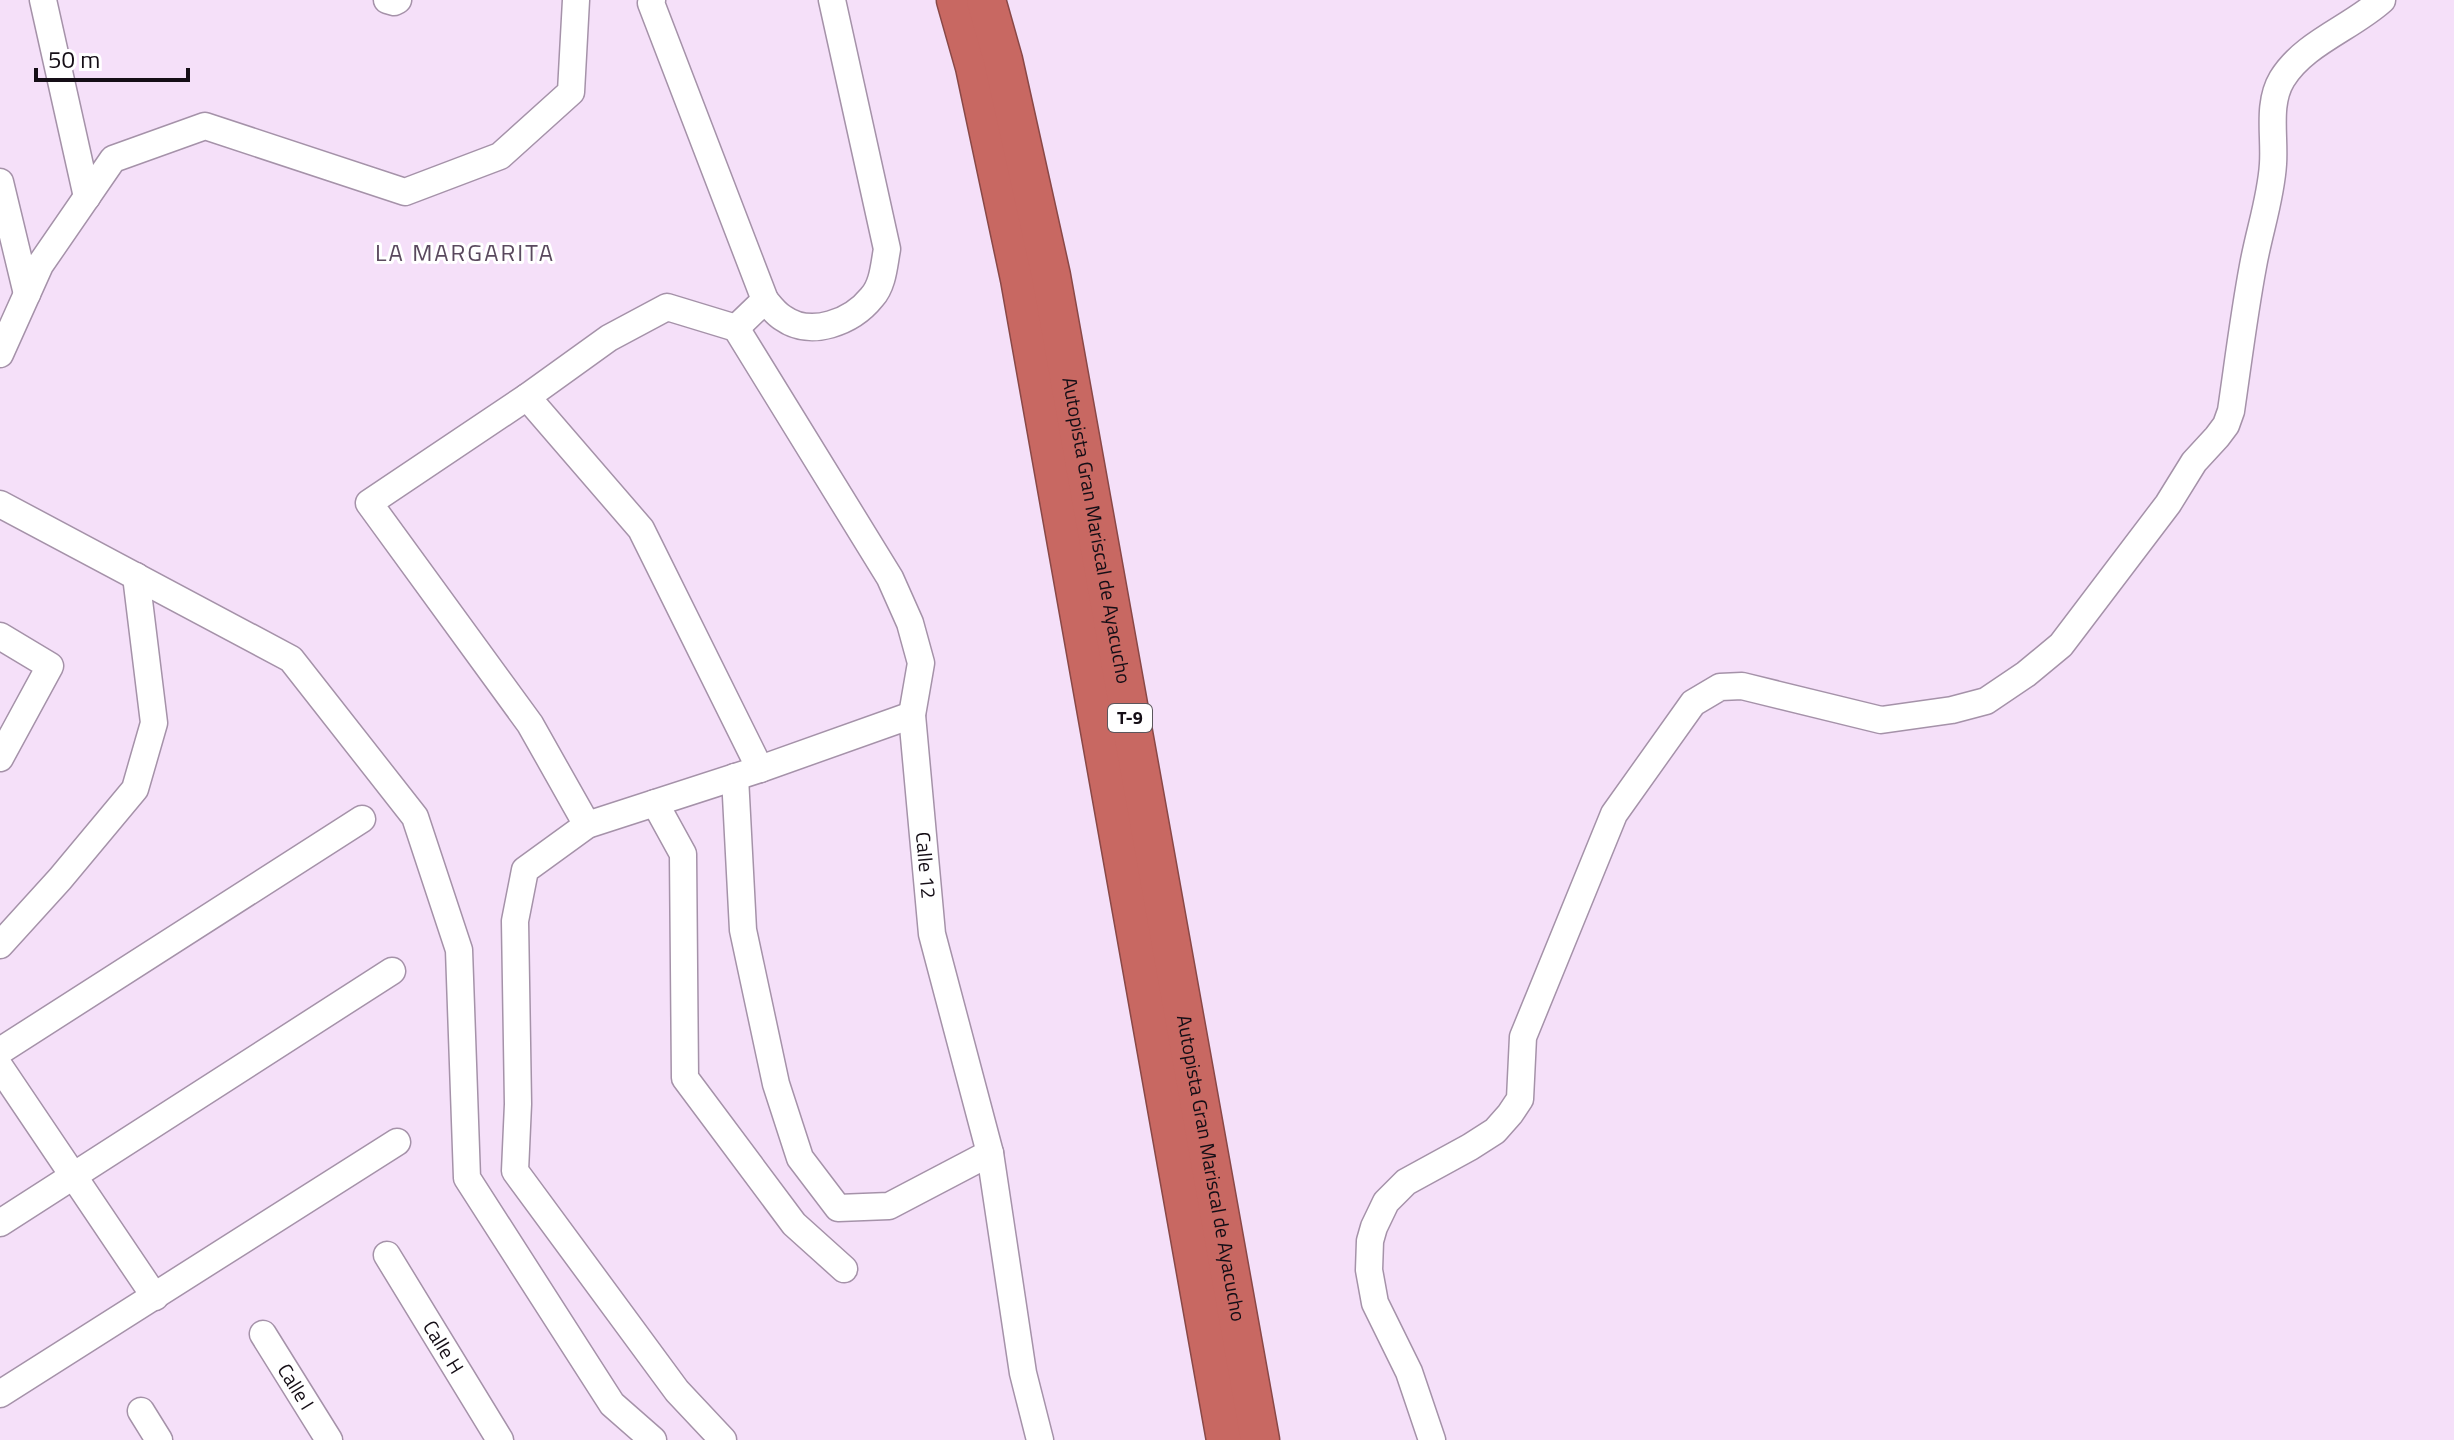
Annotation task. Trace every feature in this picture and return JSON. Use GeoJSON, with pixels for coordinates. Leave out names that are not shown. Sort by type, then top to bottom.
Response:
{"type":"FeatureCollection","features":[{"type":"Feature","properties":{"kind":"highway","name":"Autopista Gran Mariscal de Ayacucho"},"geometry":{"type":"LineString","coordinates":[[956,0],[975,67],[1020,279],[1226,1440]]}},
{"type":"Feature","properties":{"kind":"highway","name":"Autopista Gran Mariscal de Ayacucho"},"geometry":{"type":"LineString","coordinates":[[986,0],[1003,60],[1051,276],[1260,1440]]}},
{"type":"Feature","properties":{"kind":"street"},"geometry":{"type":"LineString","coordinates":[[43,0],[87,197]]}},
{"type":"Feature","properties":{"kind":"street"},"geometry":{"type":"LineString","coordinates":[[387,0],[398,0]]}},
{"type":"Feature","properties":{"kind":"street"},"geometry":{"type":"LineString","coordinates":[[0,354],[40,265],[113,159],[205,126],[405,192],[500,156],[571,92],[576,0]]}},
{"type":"Feature","properties":{"kind":"street"},"geometry":{"type":"LineString","coordinates":[[652,0],[765,300],[784,319],[809,328],[843,322],[873,297],[883,273],[887,249],[832,0]]}},
{"type":"Feature","properties":{"kind":"street"},"geometry":{"type":"LineString","coordinates":[[1432,1440],[1409,1372],[1375,1303],[1369,1270],[1374,1227],[1386,1202],[1406,1182],[1495,1131],[1520,1099],[1523,1037],[1614,814],[1693,703],[1720,687],[1742,686],[1881,720],[1952,710],[1986,701],[2061,645],[2168,504],[2194,462],[2226,425],[2231,411],[2253,267],[2273,165],[2273,108],[2281,81],[2307,53],[2382,0]]}},
{"type":"Feature","properties":{"kind":"street"},"geometry":{"type":"LineString","coordinates":[[0,182],[27,294]]}},
{"type":"Feature","properties":{"kind":"street"},"geometry":{"type":"LineString","coordinates":[[587,825],[530,724],[369,503],[609,338],[667,307],[736,328],[765,300]]}},
{"type":"Feature","properties":{"kind":"street","name":"Calle 12"},"geometry":{"type":"LineString","coordinates":[[736,328],[890,578],[910,623],[921,663],[912,715],[932,934],[990,1153],[1023,1373],[1040,1440]]}},
{"type":"Feature","properties":{"kind":"street"},"geometry":{"type":"LineString","coordinates":[[527,397],[641,529],[748,773],[743,930],[776,1084],[800,1158],[838,1208],[889,1206],[990,1153]]}},
{"type":"Feature","properties":{"kind":"street"},"geometry":{"type":"LineString","coordinates":[[0,504],[291,659],[415,817],[459,950],[467,1178],[612,1404],[653,1440]]}},
{"type":"Feature","properties":{"kind":"street"},"geometry":{"type":"LineString","coordinates":[[0,945],[135,789],[154,723],[136,576]]}},
{"type":"Feature","properties":{"kind":"street"},"geometry":{"type":"LineString","coordinates":[[0,636],[50,666],[0,758]]}},
{"type":"Feature","properties":{"kind":"street"},"geometry":{"type":"LineString","coordinates":[[723,1440],[677,1391],[515,1171],[518,1104],[515,921],[525,870],[587,825],[912,715]]}},
{"type":"Feature","properties":{"kind":"street"},"geometry":{"type":"LineString","coordinates":[[655,803],[683,854],[685,1078],[794,1224],[844,1269]]}},
{"type":"Feature","properties":{"kind":"street"},"geometry":{"type":"LineString","coordinates":[[0,1051],[362,819]]}},
{"type":"Feature","properties":{"kind":"street"},"geometry":{"type":"LineString","coordinates":[[0,1223],[392,971]]}},
{"type":"Feature","properties":{"kind":"street"},"geometry":{"type":"LineString","coordinates":[[0,1067],[155,1297]]}},
{"type":"Feature","properties":{"kind":"street"},"geometry":{"type":"LineString","coordinates":[[0,1394],[397,1142]]}},
{"type":"Feature","properties":{"kind":"street","name":"Calle H"},"geometry":{"type":"LineString","coordinates":[[387,1255],[500,1440]]}},
{"type":"Feature","properties":{"kind":"street","name":"Calle I"},"geometry":{"type":"LineString","coordinates":[[263,1334],[329,1440]]}},
{"type":"Feature","properties":{"kind":"street"},"geometry":{"type":"LineString","coordinates":[[141,1411],[159,1440]]}},
{"type":"Feature","properties":{"kind":"district","name":"LA MARGARITA"},"geometry":{"type":"Point","coordinates":[465,253]}}]}
